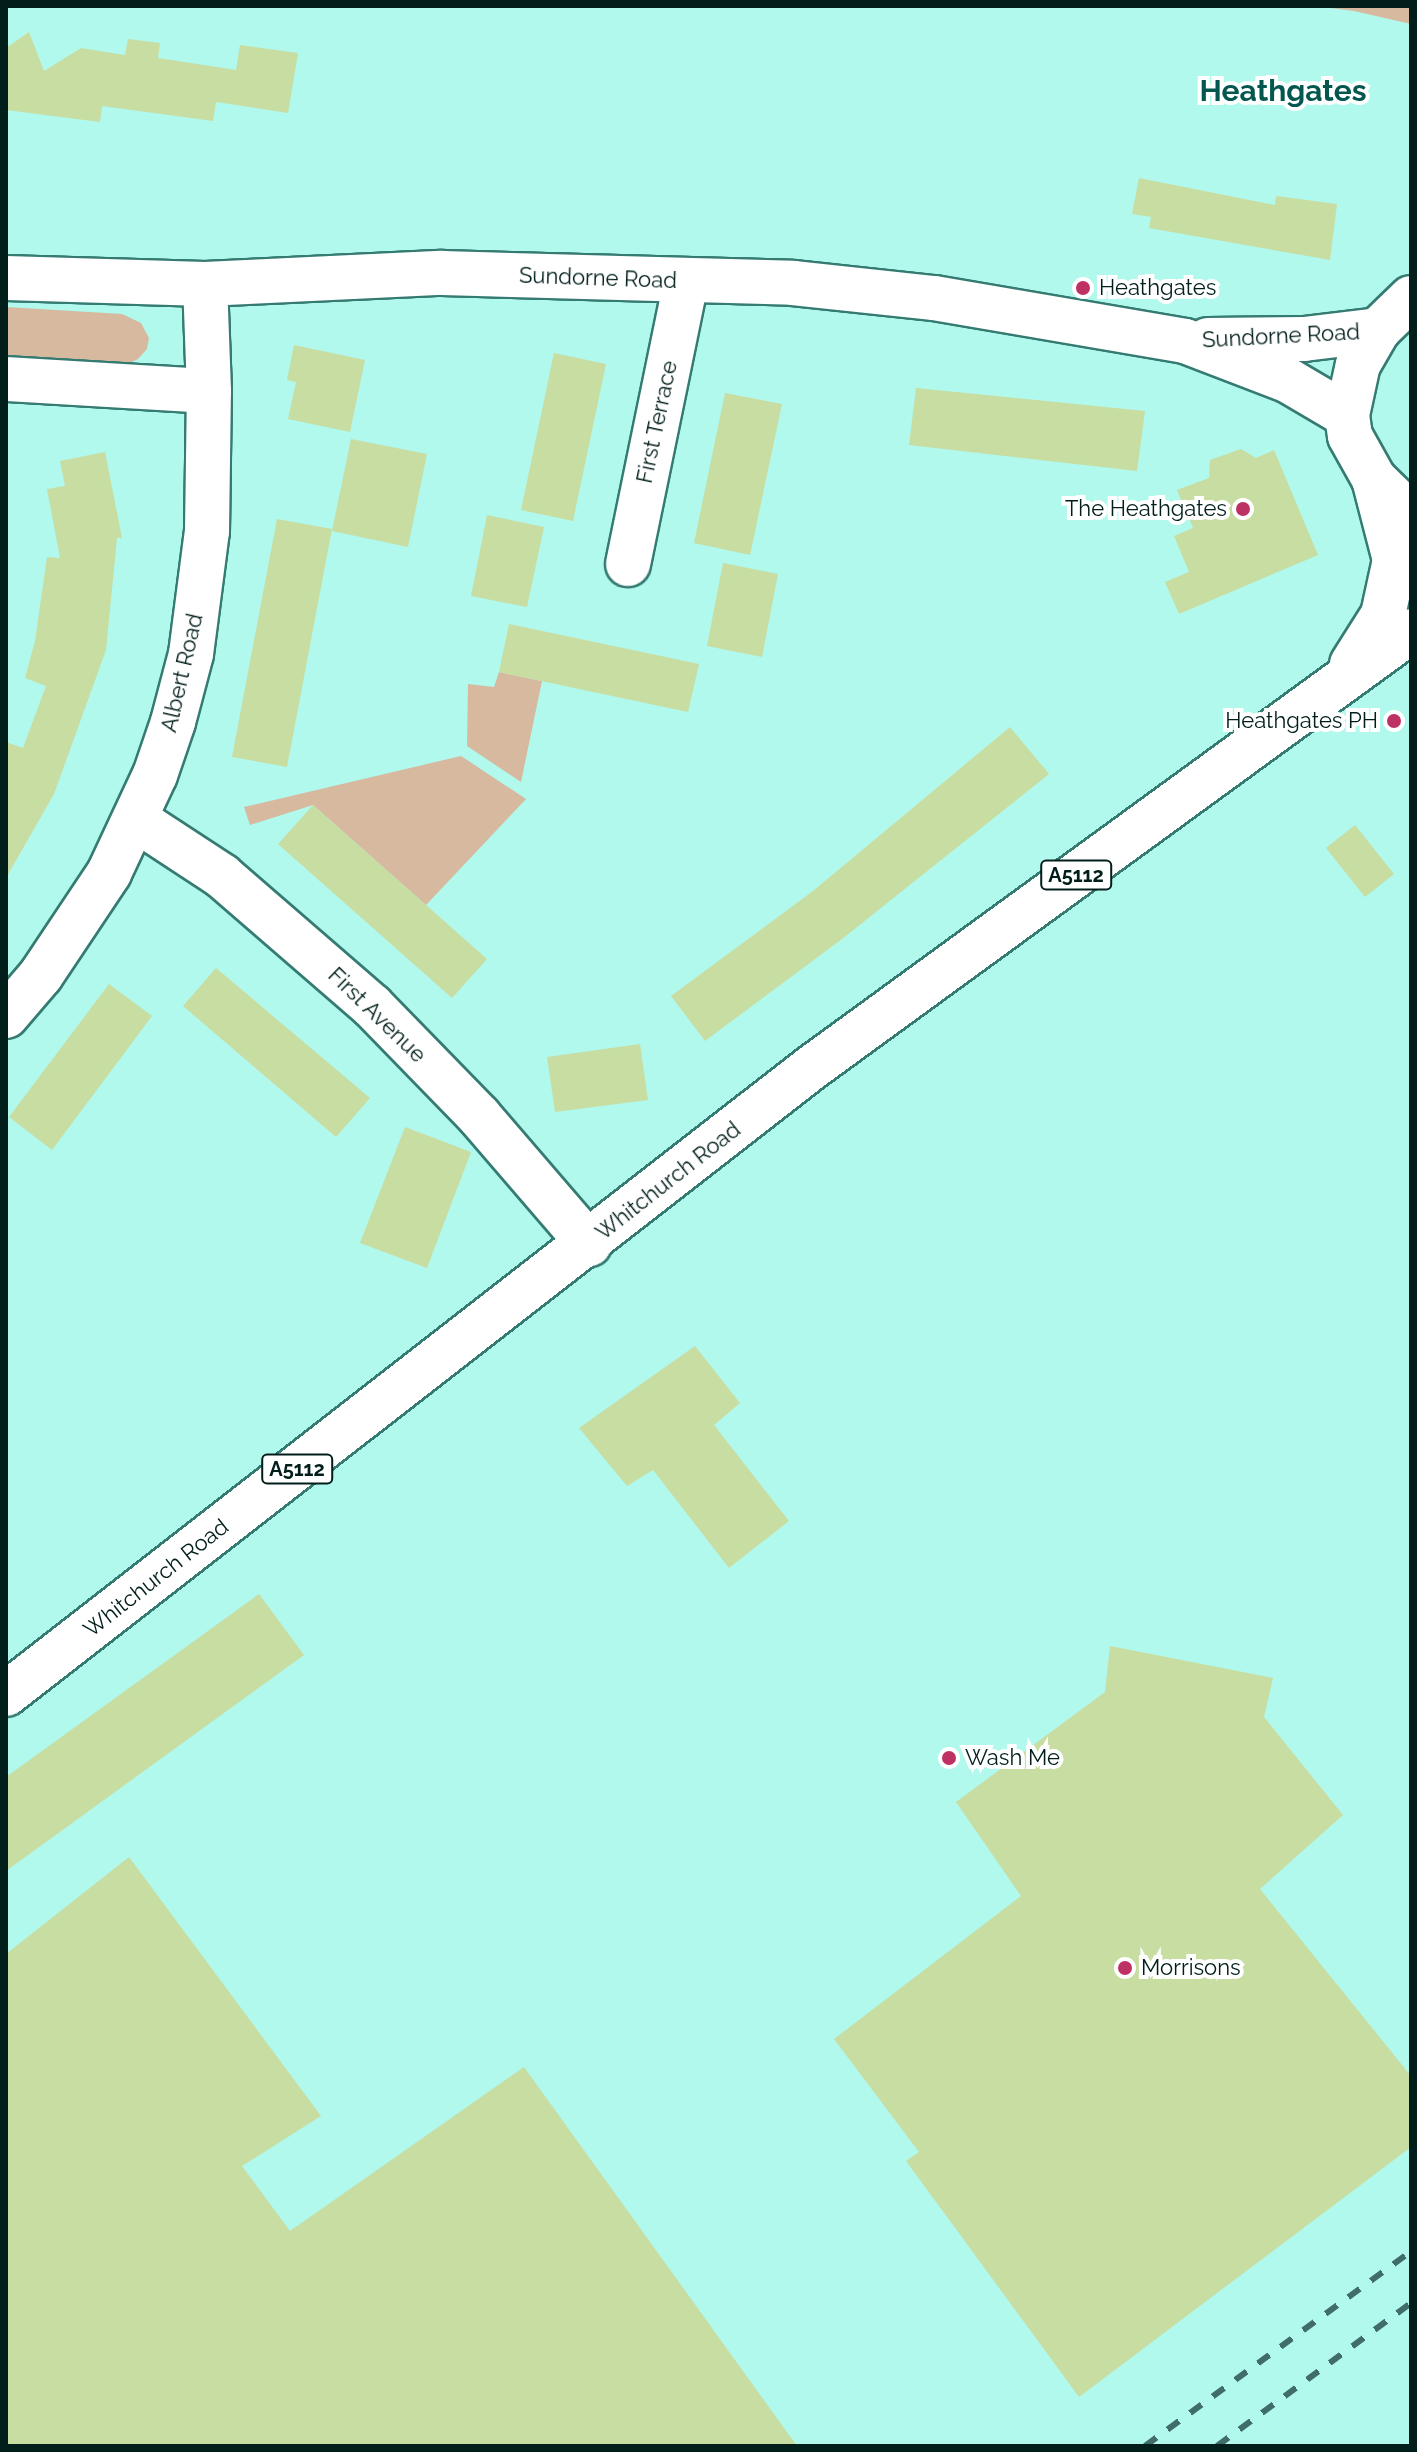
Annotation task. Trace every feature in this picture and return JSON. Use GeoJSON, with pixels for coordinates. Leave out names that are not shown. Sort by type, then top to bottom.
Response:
{"type":"FeatureCollection","features":[{"type":"Feature","properties":{"kind":"main road","name":"Sundorne Road"},"geometry":{"type":"LineString","coordinates":[[6,278],[205,284],[442,273],[793,283],[934,298],[1185,341],[1304,339],[1378,330]]}},
{"type":"Feature","properties":{"kind":"main road","name":"First Terrace"},"geometry":{"type":"LineString","coordinates":[[628,564],[686,281]]}},
{"type":"Feature","properties":{"kind":"main road","name":"Albert Road"},"geometry":{"type":"LineString","coordinates":[[6,1016],[78,923],[135,819],[155,775],[191,654],[207,531],[209,391],[205,284]]}},
{"type":"Feature","properties":{"kind":"main road"},"geometry":{"type":"LineString","coordinates":[[1347,415],[1358,364],[1378,330],[1411,298]]}},
{"type":"Feature","properties":{"kind":"main road","name":"Sundorne Road"},"geometry":{"type":"LineString","coordinates":[[1185,341],[1289,381],[1347,415]]}},
{"type":"Feature","properties":{"kind":"main road"},"geometry":{"type":"LineString","coordinates":[[6,379],[209,391]]}},
{"type":"Feature","properties":{"kind":"main road","name":"A5112"},"geometry":{"type":"LineString","coordinates":[[1347,415],[1350,436],[1374,479],[1411,515]]}},
{"type":"Feature","properties":{"kind":"main road","name":"Whitchurch Road"},"geometry":{"type":"LineString","coordinates":[[1341,681],[1383,615],[1395,560],[1374,479]]}},
{"type":"Feature","properties":{"kind":"main road","name":"Whitchurch Road"},"geometry":{"type":"LineString","coordinates":[[6,1694],[589,1244],[811,1068],[1411,631]]}},
{"type":"Feature","properties":{"kind":"main road","name":"First Avenue"},"geometry":{"type":"LineString","coordinates":[[135,819],[222,876],[372,1006],[479,1116],[589,1244]]}},
{"type":"Feature","properties":{"kind":"shaded area"},"geometry":{"type":"Polygon","coordinates":[[[1315,6],[1411,6],[1411,24],[1354,11],[1315,6]]]}},
{"type":"Feature","properties":{"kind":"shaded area"},"geometry":{"type":"Polygon","coordinates":[[[6,307],[122,314],[141,323],[149,338],[147,349],[138,359],[113,371],[6,362],[6,307]]]}},
{"type":"Feature","properties":{"kind":"shaded area"},"geometry":{"type":"Polygon","coordinates":[[[499,672],[542,681],[521,782],[467,746],[468,684],[494,687],[499,672]]]}},
{"type":"Feature","properties":{"kind":"shaded area"},"geometry":{"type":"Polygon","coordinates":[[[461,756],[526,799],[426,905],[313,805],[250,825],[244,807],[461,756]]]}},
{"type":"Feature","properties":{"kind":"building"},"geometry":{"type":"Polygon","coordinates":[[[29,32],[44,71],[81,48],[125,55],[128,39],[160,43],[158,58],[236,70],[240,45],[298,53],[288,113],[216,102],[213,121],[102,106],[100,122],[6,110],[6,48],[29,32]]]}},
{"type":"Feature","properties":{"kind":"building"},"geometry":{"type":"Polygon","coordinates":[[[1139,178],[1275,205],[1276,196],[1337,204],[1330,260],[1149,228],[1151,217],[1132,214],[1139,178]]]}},
{"type":"Feature","properties":{"kind":"building"},"geometry":{"type":"Polygon","coordinates":[[[294,345],[365,360],[350,432],[288,419],[296,382],[287,380],[294,345]]]}},
{"type":"Feature","properties":{"kind":"building"},"geometry":{"type":"Polygon","coordinates":[[[554,353],[606,364],[573,521],[521,510],[554,353]]]}},
{"type":"Feature","properties":{"kind":"building"},"geometry":{"type":"Polygon","coordinates":[[[916,388],[1145,411],[1137,471],[909,445],[916,388]]]}},
{"type":"Feature","properties":{"kind":"building"},"geometry":{"type":"Polygon","coordinates":[[[725,393],[782,404],[750,555],[694,543],[725,393]]]}},
{"type":"Feature","properties":{"kind":"building"},"geometry":{"type":"Polygon","coordinates":[[[351,439],[427,454],[408,547],[332,531],[351,439]]]}},
{"type":"Feature","properties":{"kind":"building"},"geometry":{"type":"Polygon","coordinates":[[[1241,449],[1256,458],[1274,450],[1318,555],[1179,614],[1165,582],[1189,572],[1174,536],[1193,528],[1177,490],[1209,478],[1210,460],[1241,449]]]}},
{"type":"Feature","properties":{"kind":"building"},"geometry":{"type":"Polygon","coordinates":[[[105,452],[122,538],[117,538],[106,650],[54,794],[6,878],[6,742],[23,748],[46,686],[25,678],[35,641],[47,557],[60,558],[47,489],[65,486],[60,461],[105,452]]]}},
{"type":"Feature","properties":{"kind":"building"},"geometry":{"type":"Polygon","coordinates":[[[487,515],[544,527],[527,607],[471,596],[487,515]]]}},
{"type":"Feature","properties":{"kind":"building"},"geometry":{"type":"Polygon","coordinates":[[[277,519],[332,529],[287,767],[232,757],[277,519]]]}},
{"type":"Feature","properties":{"kind":"building"},"geometry":{"type":"Polygon","coordinates":[[[723,563],[778,574],[762,657],[707,646],[723,563]]]}},
{"type":"Feature","properties":{"kind":"building"},"geometry":{"type":"Polygon","coordinates":[[[509,624],[699,664],[688,712],[499,672],[509,624]]]}},
{"type":"Feature","properties":{"kind":"building"},"geometry":{"type":"Polygon","coordinates":[[[1010,727],[1049,774],[842,939],[705,1041],[671,996],[813,891],[1010,727]]]}},
{"type":"Feature","properties":{"kind":"building"},"geometry":{"type":"Polygon","coordinates":[[[313,805],[487,959],[452,998],[278,844],[313,805]]]}},
{"type":"Feature","properties":{"kind":"building"},"geometry":{"type":"Polygon","coordinates":[[[1355,825],[1394,874],[1365,897],[1326,848],[1355,825]]]}},
{"type":"Feature","properties":{"kind":"building"},"geometry":{"type":"Polygon","coordinates":[[[216,968],[370,1098],[336,1137],[183,1006],[216,968]]]}},
{"type":"Feature","properties":{"kind":"building"},"geometry":{"type":"Polygon","coordinates":[[[109,984],[152,1016],[52,1150],[9,1117],[109,984]]]}},
{"type":"Feature","properties":{"kind":"building"},"geometry":{"type":"Polygon","coordinates":[[[640,1044],[648,1100],[555,1112],[547,1057],[640,1044]]]}},
{"type":"Feature","properties":{"kind":"building"},"geometry":{"type":"Polygon","coordinates":[[[405,1127],[471,1152],[427,1268],[360,1243],[405,1127]]]}},
{"type":"Feature","properties":{"kind":"building"},"geometry":{"type":"Polygon","coordinates":[[[695,1346],[740,1403],[714,1425],[789,1521],[729,1568],[653,1470],[627,1486],[579,1428],[695,1346]]]}},
{"type":"Feature","properties":{"kind":"building"},"geometry":{"type":"Polygon","coordinates":[[[259,1594],[304,1655],[6,1871],[6,1777],[259,1594]]]}},
{"type":"Feature","properties":{"kind":"building","name":"Morrisons"},"geometry":{"type":"Polygon","coordinates":[[[1110,1646],[1273,1678],[1264,1717],[1343,1815],[1260,1889],[1411,2076],[1411,2147],[1079,2397],[906,2161],[919,2152],[834,2039],[1021,1896],[956,1802],[1105,1692],[1110,1646]]]}},
{"type":"Feature","properties":{"kind":"building"},"geometry":{"type":"Polygon","coordinates":[[[129,1857],[321,2116],[242,2166],[290,2231],[524,2067],[797,2446],[6,2446],[6,1954],[129,1857]]]}},
{"type":"Feature","properties":{"kind":"railway"},"geometry":{"type":"LineString","coordinates":[[1145,2446],[1411,2251]]}},
{"type":"Feature","properties":{"kind":"railway"},"geometry":{"type":"LineString","coordinates":[[1217,2446],[1411,2303]]}},
{"type":"Feature","properties":{"kind":"place","name":"Heathgates"},"geometry":{"type":"Point","coordinates":[1083,288]}},
{"type":"Feature","properties":{"kind":"place","name":"The Heathgates"},"geometry":{"type":"Point","coordinates":[1243,509]}},
{"type":"Feature","properties":{"kind":"place","name":"Heathgates PH"},"geometry":{"type":"Point","coordinates":[1394,721]}},
{"type":"Feature","properties":{"kind":"place","name":"Wash Me"},"geometry":{"type":"Point","coordinates":[949,1758]}},
{"type":"Feature","properties":{"kind":"place","name":"Morrisons"},"geometry":{"type":"Point","coordinates":[1125,1968]}},
{"type":"Feature","properties":{"kind":"district","name":"Heathgates"},"geometry":{"type":"Point","coordinates":[1283,91]}}]}
